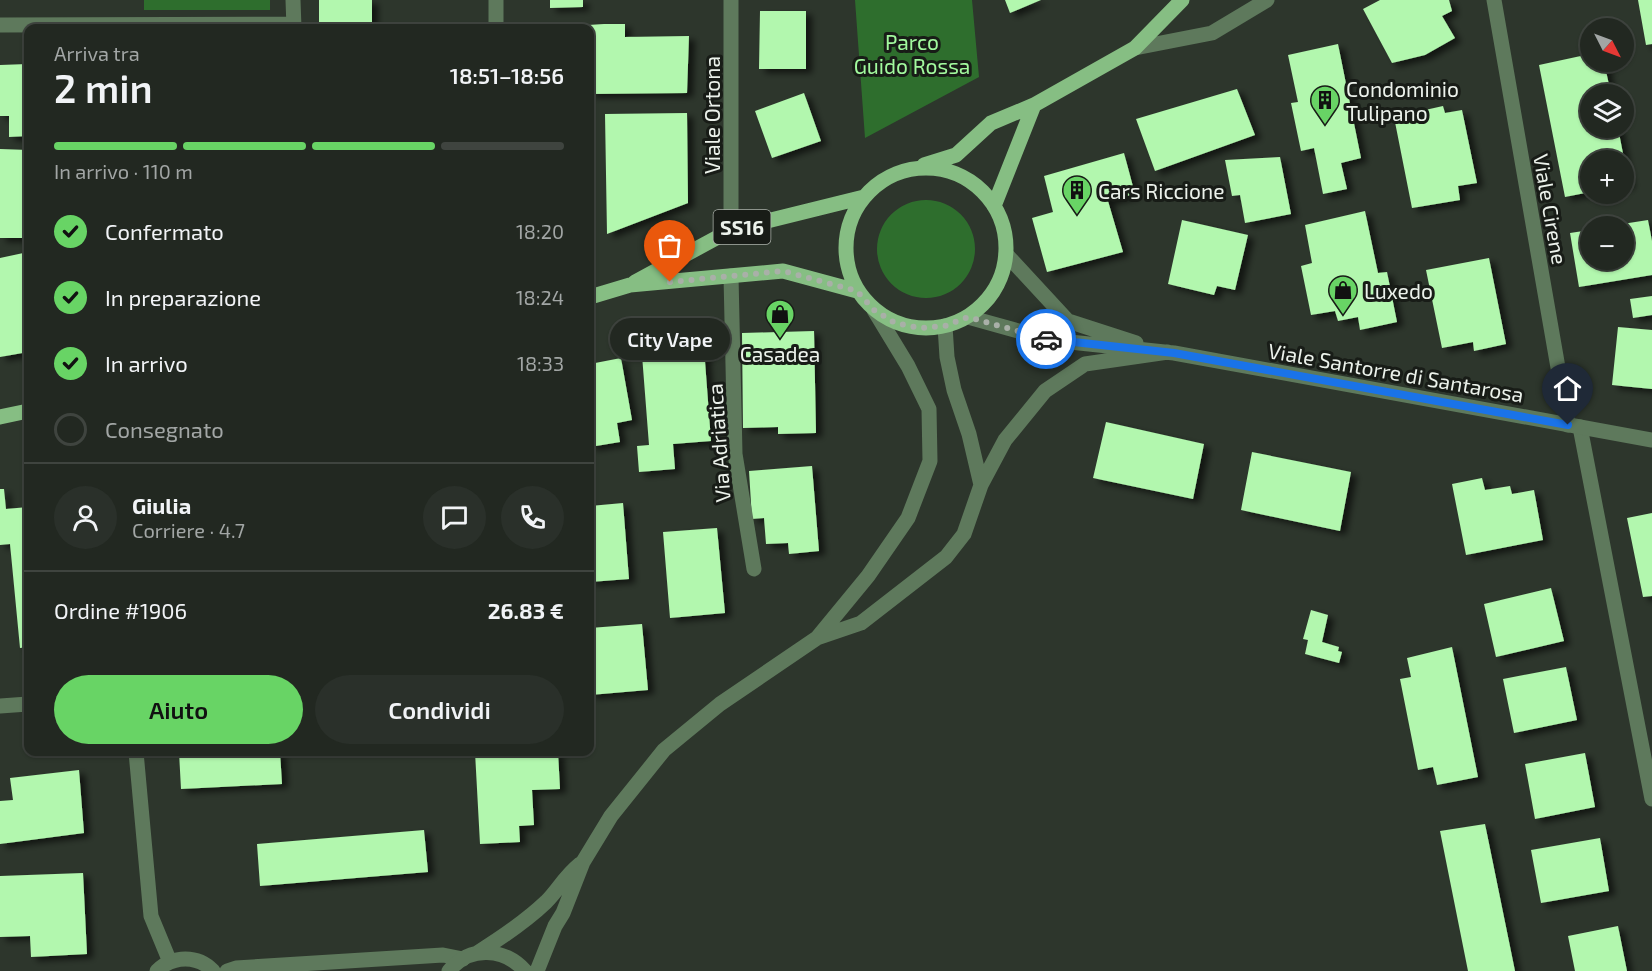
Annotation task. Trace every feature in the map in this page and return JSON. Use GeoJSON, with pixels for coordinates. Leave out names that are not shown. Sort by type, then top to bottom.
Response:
{"type":"FeatureCollection","features":[{"type":"Feature","properties":{"kind":"main road"},"geometry":{"type":"LineString","coordinates":[[907,171],[932,168],[956,174],[978,187],[994,206],[1004,229],[1006,254],[1000,279],[987,300],[968,317],[945,326],[920,328],[895,323],[874,310],[857,291],[848,268],[846,243],[852,218],[864,197],[884,180],[907,171],[956,155],[991,123],[1034,105],[1135,48],[1182,0]]}},
{"type":"Feature","properties":{"kind":"main road"},"geometry":{"type":"LineString","coordinates":[[994,206],[1034,105]]}},
{"type":"Feature","properties":{"kind":"main road","name":"SS16"},"geometry":{"type":"LineString","coordinates":[[630,285],[730,230],[864,197]]}},
{"type":"Feature","properties":{"kind":"main road","name":"SS16"},"geometry":{"type":"LineString","coordinates":[[594,296],[630,285],[783,271],[857,291]]}},
{"type":"Feature","properties":{"kind":"main road"},"geometry":{"type":"LineString","coordinates":[[0,417],[24,412]]}},
{"type":"Feature","properties":{"kind":"street"},"geometry":{"type":"LineString","coordinates":[[293,0],[294,24]]}},
{"type":"Feature","properties":{"kind":"street"},"geometry":{"type":"LineString","coordinates":[[496,0],[496,24]]}},
{"type":"Feature","properties":{"kind":"street","name":"Viale Ortona"},"geometry":{"type":"LineString","coordinates":[[730,230],[731,0]]}},
{"type":"Feature","properties":{"kind":"street"},"geometry":{"type":"LineString","coordinates":[[1135,48],[1212,33],[1267,0]]}},
{"type":"Feature","properties":{"kind":"street","name":"Viale Cirene"},"geometry":{"type":"LineString","coordinates":[[1494,0],[1574,426],[1652,799]]}},
{"type":"Feature","properties":{"kind":"street"},"geometry":{"type":"LineString","coordinates":[[0,25],[24,25]]}},
{"type":"Feature","properties":{"kind":"street","name":"Viale Santorre di Santarosa"},"geometry":{"type":"LineString","coordinates":[[1006,254],[1068,321],[1168,352]]}},
{"type":"Feature","properties":{"kind":"street","name":"Via Adriatica"},"geometry":{"type":"LineString","coordinates":[[731,276],[735,454],[754,569]]}},
{"type":"Feature","properties":{"kind":"street"},"geometry":{"type":"LineString","coordinates":[[817,638],[868,576],[908,518],[930,461],[929,409],[908,366],[874,310]]}},
{"type":"Feature","properties":{"kind":"street","name":"Viale Santorre di Santarosa"},"geometry":{"type":"LineString","coordinates":[[968,317],[1051,340],[1168,352],[1652,440]]}},
{"type":"Feature","properties":{"kind":"street"},"geometry":{"type":"LineString","coordinates":[[945,326],[947,357],[954,390],[969,434],[981,485]]}},
{"type":"Feature","properties":{"kind":"street"},"geometry":{"type":"LineString","coordinates":[[537,971],[583,862],[611,816],[664,750],[720,704],[817,638],[861,623],[946,557],[964,534],[981,485],[1005,440],[1045,391],[1085,364],[1168,352]]}},
{"type":"Feature","properties":{"kind":"street"},"geometry":{"type":"LineString","coordinates":[[0,706],[24,704]]}},
{"type":"Feature","properties":{"kind":"street"},"geometry":{"type":"LineString","coordinates":[[136,756],[151,916],[164,966],[182,958],[196,959],[213,971]]}},
{"type":"Feature","properties":{"kind":"street"},"geometry":{"type":"LineString","coordinates":[[449,971],[531,915],[548,901],[567,874],[583,862]]}},
{"type":"Feature","properties":{"kind":"street"},"geometry":{"type":"LineString","coordinates":[[227,971],[245,967],[443,955],[470,956],[492,952],[506,956],[525,971]]}},
{"type":"Feature","properties":{"kind":"green space"},"geometry":{"type":"Polygon","coordinates":[[[144,0],[270,0],[270,10],[144,10],[144,0]]]}},
{"type":"Feature","properties":{"kind":"green space","name":"Parco Guido Rossa"},"geometry":{"type":"Polygon","coordinates":[[[855,0],[972,0],[979,77],[865,138],[855,0]]]}},
{"type":"Feature","properties":{"kind":"green space"},"geometry":{"type":"Polygon","coordinates":[[[926,200],[945,203],[961,214],[972,230],[975,249],[972,268],[961,284],[945,295],[926,298],[907,295],[891,284],[880,268],[877,249],[880,230],[891,214],[907,203],[926,200]]]}},
{"type":"Feature","properties":{"kind":"building"},"geometry":{"type":"Polygon","coordinates":[[[319,0],[372,0],[372,24],[319,24],[319,0]]]}},
{"type":"Feature","properties":{"kind":"building"},"geometry":{"type":"Polygon","coordinates":[[[550,0],[583,0],[583,7],[550,8],[550,0]]]}},
{"type":"Feature","properties":{"kind":"building"},"geometry":{"type":"Polygon","coordinates":[[[1005,0],[1041,0],[1010,13],[1005,0]]]}},
{"type":"Feature","properties":{"kind":"building"},"geometry":{"type":"Polygon","coordinates":[[[1380,0],[1449,0],[1452,11],[1442,16],[1455,38],[1425,55],[1392,63],[1363,9],[1380,0]]]}},
{"type":"Feature","properties":{"kind":"building"},"geometry":{"type":"Polygon","coordinates":[[[1638,0],[1652,0],[1652,44],[1646,45],[1638,0]]]}},
{"type":"Feature","properties":{"kind":"building"},"geometry":{"type":"Polygon","coordinates":[[[760,11],[806,11],[806,69],[759,69],[760,11]]]}},
{"type":"Feature","properties":{"kind":"building"},"geometry":{"type":"Polygon","coordinates":[[[625,24],[625,37],[689,36],[687,93],[594,94],[594,25],[625,24]]]}},
{"type":"Feature","properties":{"kind":"building","name":"Condominio Tulipano"},"geometry":{"type":"Polygon","coordinates":[[[1338,44],[1361,158],[1341,163],[1347,189],[1323,194],[1314,148],[1301,151],[1291,103],[1298,102],[1288,55],[1338,44]]]}},
{"type":"Feature","properties":{"kind":"building"},"geometry":{"type":"Polygon","coordinates":[[[1580,56],[1580,72],[1606,72],[1609,84],[1580,84],[1580,138],[1620,138],[1622,150],[1580,150],[1580,194],[1565,197],[1539,65],[1580,56]]]}},
{"type":"Feature","properties":{"kind":"building"},"geometry":{"type":"Polygon","coordinates":[[[24,64],[24,136],[9,137],[9,116],[0,116],[0,65],[24,64]]]}},
{"type":"Feature","properties":{"kind":"building"},"geometry":{"type":"Polygon","coordinates":[[[1237,89],[1255,135],[1155,171],[1136,119],[1237,89]]]}},
{"type":"Feature","properties":{"kind":"building"},"geometry":{"type":"Polygon","coordinates":[[[804,93],[821,141],[772,158],[755,111],[804,93]]]}},
{"type":"Feature","properties":{"kind":"building"},"geometry":{"type":"Polygon","coordinates":[[[1443,106],[1445,113],[1462,110],[1477,183],[1458,186],[1460,200],[1412,208],[1394,117],[1443,106]]]}},
{"type":"Feature","properties":{"kind":"building"},"geometry":{"type":"Polygon","coordinates":[[[687,113],[688,203],[607,234],[605,114],[687,113]]]}},
{"type":"Feature","properties":{"kind":"building"},"geometry":{"type":"Polygon","coordinates":[[[0,149],[24,150],[24,238],[0,238],[0,149]]]}},
{"type":"Feature","properties":{"kind":"building","name":"Cars Riccione"},"geometry":{"type":"Polygon","coordinates":[[[1124,153],[1135,194],[1108,201],[1123,252],[1047,272],[1032,218],[1053,212],[1044,176],[1124,153]]]}},
{"type":"Feature","properties":{"kind":"building"},"geometry":{"type":"Polygon","coordinates":[[[1280,157],[1291,214],[1245,223],[1240,195],[1232,196],[1225,160],[1280,157]]]}},
{"type":"Feature","properties":{"kind":"building"},"geometry":{"type":"Polygon","coordinates":[[[1365,211],[1378,273],[1387,272],[1397,322],[1360,330],[1358,317],[1338,321],[1335,311],[1311,315],[1301,266],[1312,263],[1305,225],[1365,211]]]}},
{"type":"Feature","properties":{"kind":"building"},"geometry":{"type":"Polygon","coordinates":[[[1182,220],[1248,235],[1235,290],[1217,286],[1214,295],[1168,284],[1182,220]]]}},
{"type":"Feature","properties":{"kind":"building"},"geometry":{"type":"Polygon","coordinates":[[[1648,220],[1652,241],[1652,275],[1579,287],[1570,233],[1580,232],[1580,270],[1634,270],[1634,222],[1648,220]]]}},
{"type":"Feature","properties":{"kind":"building"},"geometry":{"type":"Polygon","coordinates":[[[24,253],[24,353],[0,357],[0,258],[24,253]]]}},
{"type":"Feature","properties":{"kind":"building"},"geometry":{"type":"Polygon","coordinates":[[[1489,258],[1506,344],[1474,351],[1473,342],[1442,348],[1426,270],[1489,258]]]}},
{"type":"Feature","properties":{"kind":"building"},"geometry":{"type":"Polygon","coordinates":[[[1652,296],[1652,315],[1633,318],[1630,299],[1652,296]]]}},
{"type":"Feature","properties":{"kind":"building"},"geometry":{"type":"Polygon","coordinates":[[[1618,327],[1652,330],[1652,389],[1612,385],[1618,327]]]}},
{"type":"Feature","properties":{"kind":"building"},"geometry":{"type":"Polygon","coordinates":[[[814,331],[816,433],[778,434],[778,427],[743,428],[742,333],[814,331]]]}},
{"type":"Feature","properties":{"kind":"building"},"geometry":{"type":"Polygon","coordinates":[[[704,348],[711,441],[673,444],[675,469],[639,472],[637,446],[649,445],[642,355],[704,348]]]}},
{"type":"Feature","properties":{"kind":"building"},"geometry":{"type":"Polygon","coordinates":[[[621,358],[632,420],[617,423],[620,442],[594,446],[594,363],[621,358]]]}},
{"type":"Feature","properties":{"kind":"building"},"geometry":{"type":"Polygon","coordinates":[[[1106,422],[1204,444],[1193,499],[1093,478],[1106,422]]]}},
{"type":"Feature","properties":{"kind":"building"},"geometry":{"type":"Polygon","coordinates":[[[1252,452],[1351,472],[1340,531],[1241,510],[1252,452]]]}},
{"type":"Feature","properties":{"kind":"building"},"geometry":{"type":"Polygon","coordinates":[[[812,466],[819,551],[789,554],[788,543],[766,544],[764,518],[752,519],[749,471],[812,466]]]}},
{"type":"Feature","properties":{"kind":"building"},"geometry":{"type":"Polygon","coordinates":[[[1482,478],[1485,490],[1510,486],[1512,494],[1534,490],[1543,540],[1466,555],[1452,484],[1482,478]]]}},
{"type":"Feature","properties":{"kind":"building"},"geometry":{"type":"Polygon","coordinates":[[[0,489],[4,489],[6,509],[24,507],[24,648],[20,648],[10,544],[0,545],[0,489]]]}},
{"type":"Feature","properties":{"kind":"building"},"geometry":{"type":"Polygon","coordinates":[[[623,503],[629,579],[594,582],[594,506],[623,503]]]}},
{"type":"Feature","properties":{"kind":"building"},"geometry":{"type":"Polygon","coordinates":[[[1652,513],[1652,596],[1643,597],[1627,518],[1652,513]]]}},
{"type":"Feature","properties":{"kind":"building"},"geometry":{"type":"Polygon","coordinates":[[[717,528],[725,613],[670,618],[663,532],[717,528]]]}},
{"type":"Feature","properties":{"kind":"building"},"geometry":{"type":"Polygon","coordinates":[[[1551,588],[1564,641],[1496,657],[1484,604],[1551,588]]]}},
{"type":"Feature","properties":{"kind":"building"},"geometry":{"type":"Polygon","coordinates":[[[1311,610],[1328,615],[1322,642],[1339,647],[1338,651],[1342,652],[1339,663],[1305,654],[1308,640],[1303,639],[1311,610]]]}},
{"type":"Feature","properties":{"kind":"building"},"geometry":{"type":"Polygon","coordinates":[[[642,624],[648,690],[594,695],[594,628],[642,624]]]}},
{"type":"Feature","properties":{"kind":"building"},"geometry":{"type":"Polygon","coordinates":[[[1452,647],[1478,777],[1437,785],[1433,767],[1418,770],[1400,679],[1411,677],[1407,658],[1452,647]]]}},
{"type":"Feature","properties":{"kind":"building"},"geometry":{"type":"Polygon","coordinates":[[[1566,667],[1577,720],[1514,733],[1503,679],[1566,667]]]}},
{"type":"Feature","properties":{"kind":"building"},"geometry":{"type":"Polygon","coordinates":[[[1585,753],[1595,807],[1535,819],[1525,764],[1585,753]]]}},
{"type":"Feature","properties":{"kind":"building"},"geometry":{"type":"Polygon","coordinates":[[[179,756],[280,756],[282,784],[181,789],[179,756]]]}},
{"type":"Feature","properties":{"kind":"building"},"geometry":{"type":"Polygon","coordinates":[[[475,756],[558,756],[560,789],[532,790],[534,825],[519,826],[520,842],[480,844],[475,756]]]}},
{"type":"Feature","properties":{"kind":"building"},"geometry":{"type":"Polygon","coordinates":[[[79,770],[84,833],[0,844],[0,801],[13,800],[10,778],[79,770]]]}},
{"type":"Feature","properties":{"kind":"building"},"geometry":{"type":"Polygon","coordinates":[[[1485,824],[1515,971],[1468,971],[1440,831],[1485,824]]]}},
{"type":"Feature","properties":{"kind":"building"},"geometry":{"type":"Polygon","coordinates":[[[424,830],[428,872],[260,886],[257,844],[424,830]]]}},
{"type":"Feature","properties":{"kind":"building"},"geometry":{"type":"Polygon","coordinates":[[[1600,838],[1609,891],[1541,903],[1531,850],[1600,838]]]}},
{"type":"Feature","properties":{"kind":"building"},"geometry":{"type":"Polygon","coordinates":[[[83,873],[87,954],[31,957],[30,936],[0,937],[0,876],[83,873]]]}},
{"type":"Feature","properties":{"kind":"building"},"geometry":{"type":"Polygon","coordinates":[[[1618,926],[1627,971],[1575,971],[1568,936],[1618,926]]]}},
{"type":"Feature","properties":{"kind":"way so far"},"geometry":{"type":"LineString","coordinates":[[670,282],[783,271],[857,291],[874,310],[895,323],[920,328],[945,326],[968,317],[1046,339]]}},
{"type":"Feature","properties":{"kind":"place","name":"Condominio Tulipano"},"geometry":{"type":"Point","coordinates":[1325,126]}},
{"type":"Feature","properties":{"kind":"place","name":"Cars Riccione"},"geometry":{"type":"Point","coordinates":[1077,216]}},
{"type":"Feature","properties":{"kind":"place","name":"City Vape"},"geometry":{"type":"Point","coordinates":[670,282]}},
{"type":"Feature","properties":{"kind":"place","name":"Luxedo"},"geometry":{"type":"Point","coordinates":[1343,316]}},
{"type":"Feature","properties":{"kind":"place","name":"Casadea"},"geometry":{"type":"Point","coordinates":[780,340]}},
{"type":"Feature","properties":{"kind":"route"},"geometry":{"type":"LineString","coordinates":[[1046,339],[1174,353],[1568,425]]}}]}
